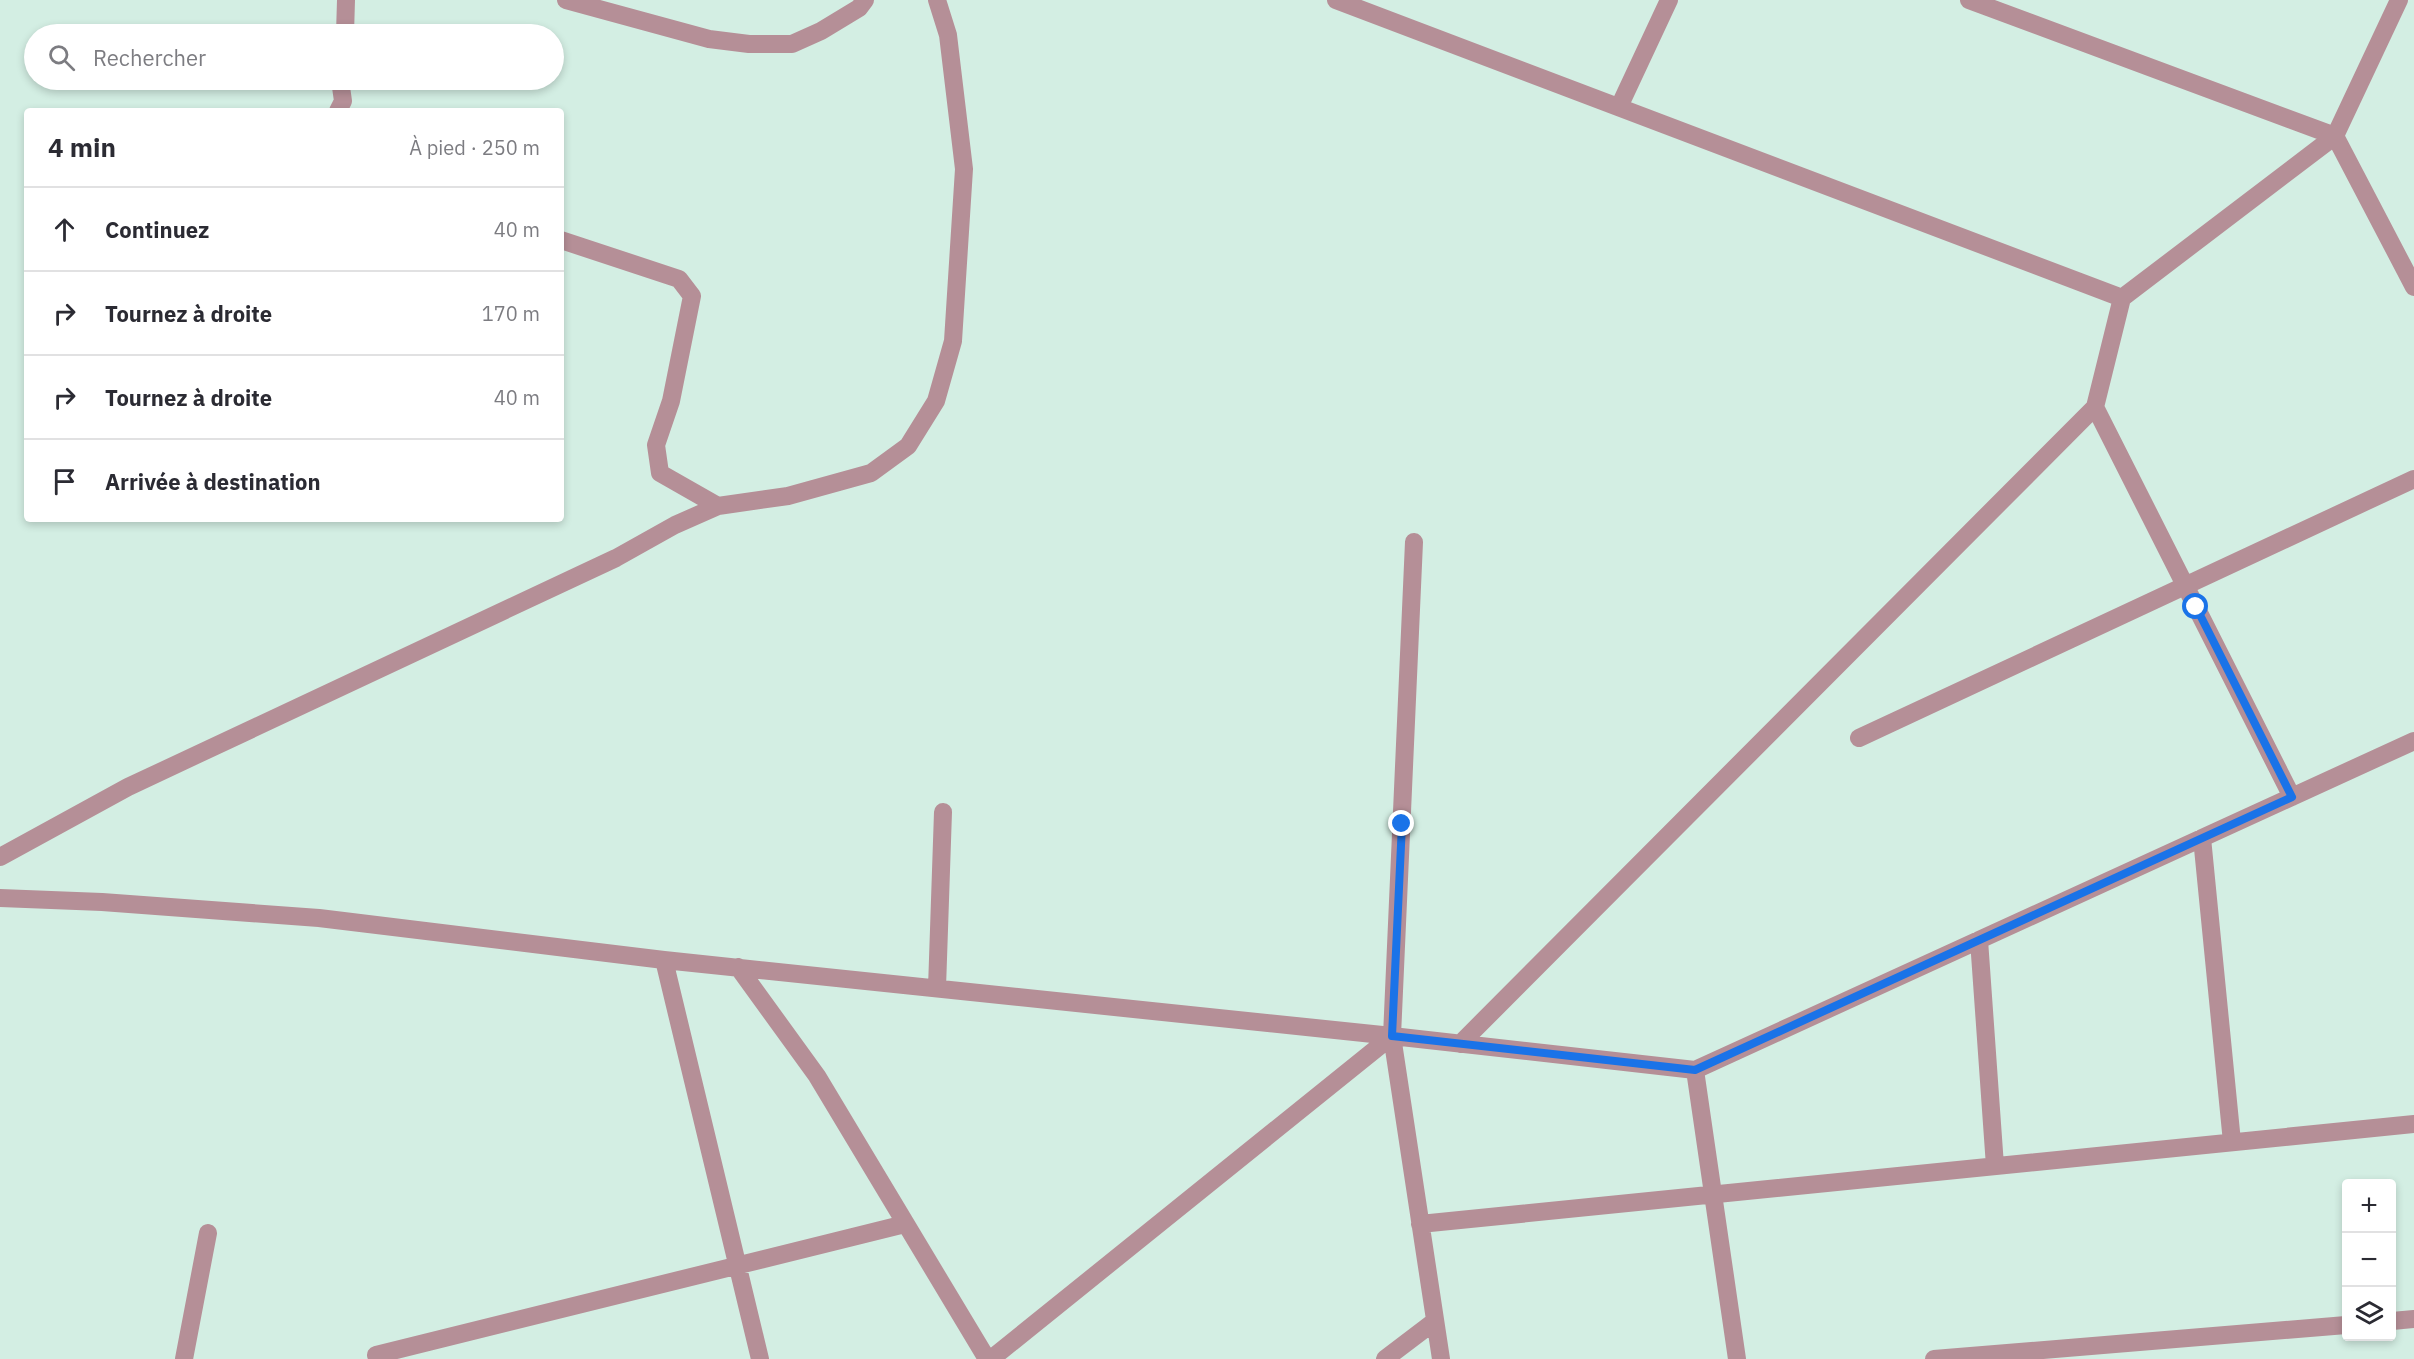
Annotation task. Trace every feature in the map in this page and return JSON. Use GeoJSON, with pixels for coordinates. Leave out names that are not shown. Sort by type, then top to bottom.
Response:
{"type":"FeatureCollection","features":[{"type":"Feature","properties":{"kind":"street"},"geometry":{"type":"LineString","coordinates":[[345,24],[346,0]]}},
{"type":"Feature","properties":{"kind":"street"},"geometry":{"type":"LineString","coordinates":[[566,0],[709,39],[749,44],[792,44],[821,31],[859,8],[865,0]]}},
{"type":"Feature","properties":{"kind":"street"},"geometry":{"type":"LineString","coordinates":[[0,857],[128,787],[616,558],[675,525],[718,506],[788,496],[871,473],[908,446],[936,401],[953,340],[964,169],[948,35],[936,0]]}},
{"type":"Feature","properties":{"kind":"street"},"geometry":{"type":"LineString","coordinates":[[1336,0],[2122,298]]}},
{"type":"Feature","properties":{"kind":"street"},"geometry":{"type":"LineString","coordinates":[[1619,107],[1669,0]]}},
{"type":"Feature","properties":{"kind":"street"},"geometry":{"type":"LineString","coordinates":[[1969,0],[2335,136],[2414,287]]}},
{"type":"Feature","properties":{"kind":"street"},"geometry":{"type":"LineString","coordinates":[[1460,1044],[2095,407],[2122,298],[2335,136],[2399,0]]}},
{"type":"Feature","properties":{"kind":"street"},"geometry":{"type":"LineString","coordinates":[[340,108],[343,101],[341,90]]}},
{"type":"Feature","properties":{"kind":"street"},"geometry":{"type":"LineString","coordinates":[[564,241],[679,279],[692,296],[671,401],[656,445],[660,472],[718,506]]}},
{"type":"Feature","properties":{"kind":"street"},"geometry":{"type":"LineString","coordinates":[[2095,407],[2292,797]]}},
{"type":"Feature","properties":{"kind":"street"},"geometry":{"type":"LineString","coordinates":[[1858,738],[2414,479]]}},
{"type":"Feature","properties":{"kind":"street"},"geometry":{"type":"LineString","coordinates":[[1414,542],[1392,1036],[1441,1359]]}},
{"type":"Feature","properties":{"kind":"street"},"geometry":{"type":"LineString","coordinates":[[0,898],[102,902],[319,918],[664,960],[1695,1070],[2414,741]]}},
{"type":"Feature","properties":{"kind":"street"},"geometry":{"type":"LineString","coordinates":[[938,988],[943,812]]}},
{"type":"Feature","properties":{"kind":"street"},"geometry":{"type":"LineString","coordinates":[[2202,838],[2232,1142]]}},
{"type":"Feature","properties":{"kind":"street"},"geometry":{"type":"LineString","coordinates":[[1979,940],[1995,1166]]}},
{"type":"Feature","properties":{"kind":"street"},"geometry":{"type":"LineString","coordinates":[[664,960],[760,1359]]}},
{"type":"Feature","properties":{"kind":"street"},"geometry":{"type":"LineString","coordinates":[[738,967],[817,1076],[989,1359],[1392,1036]]}},
{"type":"Feature","properties":{"kind":"street"},"geometry":{"type":"LineString","coordinates":[[1695,1070],[1737,1359]]}},
{"type":"Feature","properties":{"kind":"street"},"geometry":{"type":"LineString","coordinates":[[1420,1224],[2414,1124]]}},
{"type":"Feature","properties":{"kind":"street"},"geometry":{"type":"LineString","coordinates":[[376,1354],[905,1224]]}},
{"type":"Feature","properties":{"kind":"street"},"geometry":{"type":"LineString","coordinates":[[184,1359],[208,1233]]}},
{"type":"Feature","properties":{"kind":"street"},"geometry":{"type":"LineString","coordinates":[[2396,1321],[2414,1319]]}},
{"type":"Feature","properties":{"kind":"street"},"geometry":{"type":"LineString","coordinates":[[1384,1359],[1436,1321]]}},
{"type":"Feature","properties":{"kind":"street"},"geometry":{"type":"LineString","coordinates":[[1934,1359],[2342,1325]]}},
{"type":"Feature","properties":{"kind":"route"},"geometry":{"type":"LineString","coordinates":[[1402,824],[1392,1036],[1695,1070],[2292,797],[2196,607]]}}]}
